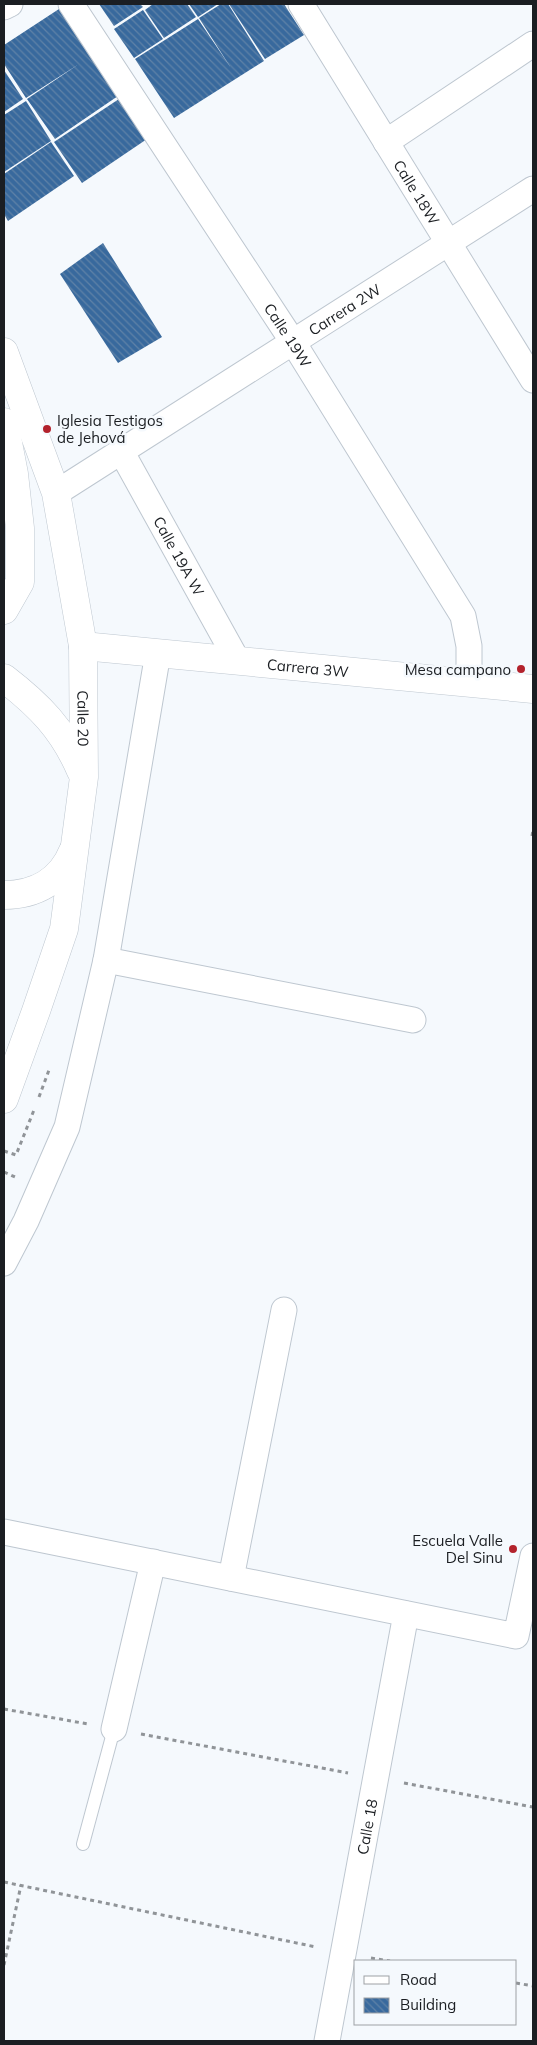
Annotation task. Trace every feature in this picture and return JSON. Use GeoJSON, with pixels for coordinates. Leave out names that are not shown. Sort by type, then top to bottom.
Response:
{"type":"FeatureCollection","features":[{"type":"Feature","properties":{"kind":"main road","name":"Calle 20"},"geometry":{"type":"LineString","coordinates":[[4,352],[56,493],[83,646],[84,776],[64,929],[36,1011],[5,1084]]}},
{"type":"Feature","properties":{"kind":"main road"},"geometry":{"type":"LineString","coordinates":[[4,422],[14,474],[20,528],[12,588],[4,610]]}},
{"type":"Feature","properties":{"kind":"main road","name":"Carrera 3W"},"geometry":{"type":"LineString","coordinates":[[83,646],[533,689]]}},
{"type":"Feature","properties":{"kind":"main road"},"geometry":{"type":"LineString","coordinates":[[4,678],[29,697],[52,720],[71,747],[84,776]]}},
{"type":"Feature","properties":{"kind":"main road"},"geometry":{"type":"LineString","coordinates":[[4,895],[18,895],[38,890],[55,879],[68,864],[76,845]]}},
{"type":"Feature","properties":{"kind":"street"},"geometry":{"type":"LineString","coordinates":[[4,7],[10,4]]}},
{"type":"Feature","properties":{"kind":"street","name":"Calle 19W"},"geometry":{"type":"LineString","coordinates":[[71,4],[292,342],[463,616],[469,646],[469,682]]}},
{"type":"Feature","properties":{"kind":"street","name":"Calle 18W"},"geometry":{"type":"LineString","coordinates":[[301,4],[533,380]]}},
{"type":"Feature","properties":{"kind":"street"},"geometry":{"type":"LineString","coordinates":[[386,142],[533,44]]}},
{"type":"Feature","properties":{"kind":"street","name":"Carrera 2W"},"geometry":{"type":"LineString","coordinates":[[56,493],[533,189]]}},
{"type":"Feature","properties":{"kind":"street","name":"Calle 19A W"},"geometry":{"type":"LineString","coordinates":[[121,451],[237,660]]}},
{"type":"Feature","properties":{"kind":"street"},"geometry":{"type":"LineString","coordinates":[[4,1263],[26,1221],[67,1127],[106,960],[158,653]]}},
{"type":"Feature","properties":{"kind":"street"},"geometry":{"type":"LineString","coordinates":[[106,960],[412,1020]]}},
{"type":"Feature","properties":{"kind":"street"},"geometry":{"type":"LineString","coordinates":[[231,1578],[284,1310]]}},
{"type":"Feature","properties":{"kind":"street"},"geometry":{"type":"LineString","coordinates":[[4,1532],[516,1636],[533,1556]]}},
{"type":"Feature","properties":{"kind":"street"},"geometry":{"type":"LineString","coordinates":[[114,1729],[153,1562]]}},
{"type":"Feature","properties":{"kind":"street","name":"Calle 18"},"geometry":{"type":"LineString","coordinates":[[327,2041],[406,1614]]}},
{"type":"Feature","properties":{"kind":"lane"},"geometry":{"type":"LineString","coordinates":[[83,1844],[114,1729]]}},
{"type":"Feature","properties":{"kind":"path"},"geometry":{"type":"LineString","coordinates":[[532,836],[533,830]]}},
{"type":"Feature","properties":{"kind":"path"},"geometry":{"type":"LineString","coordinates":[[4,1709],[533,1807]]}},
{"type":"Feature","properties":{"kind":"path"},"geometry":{"type":"LineString","coordinates":[[4,1882],[384,1960]]}},
{"type":"Feature","properties":{"kind":"path"},"geometry":{"type":"LineString","coordinates":[[4,1965],[21,1885]]}},
{"type":"Feature","properties":{"kind":"path"},"geometry":{"type":"LineString","coordinates":[[517,1983],[533,1986]]}},
{"type":"Feature","properties":{"kind":"building"},"geometry":{"type":"Polygon","coordinates":[[[99,4],[140,4],[143,7],[114,26],[99,4]]]}},
{"type":"Feature","properties":{"kind":"building"},"geometry":{"type":"Polygon","coordinates":[[[153,4],[187,4],[196,17],[164,38],[145,10],[153,4]]]}},
{"type":"Feature","properties":{"kind":"building"},"geometry":{"type":"Polygon","coordinates":[[[189,4],[218,4],[198,17],[189,4]]]}},
{"type":"Feature","properties":{"kind":"building"},"geometry":{"type":"Polygon","coordinates":[[[221,4],[228,4],[264,61],[174,118],[135,59],[198,19],[231,68],[199,18],[221,4]]]}},
{"type":"Feature","properties":{"kind":"building"},"geometry":{"type":"Polygon","coordinates":[[[229,4],[284,4],[304,35],[265,59],[229,4]]]}},
{"type":"Feature","properties":{"kind":"building"},"geometry":{"type":"Polygon","coordinates":[[[59,9],[118,96],[55,139],[27,99],[79,64],[26,98],[4,64],[4,45],[59,9]]]}},
{"type":"Feature","properties":{"kind":"building"},"geometry":{"type":"Polygon","coordinates":[[[143,10],[163,39],[134,58],[114,29],[143,10]]]}},
{"type":"Feature","properties":{"kind":"building"},"geometry":{"type":"Polygon","coordinates":[[[4,70],[23,99],[4,112],[4,70]]]}},
{"type":"Feature","properties":{"kind":"building"},"geometry":{"type":"Polygon","coordinates":[[[119,99],[147,139],[82,183],[54,142],[119,99]]]}},
{"type":"Feature","properties":{"kind":"building"},"geometry":{"type":"Polygon","coordinates":[[[26,101],[51,141],[4,172],[4,115],[26,101]]]}},
{"type":"Feature","properties":{"kind":"building"},"geometry":{"type":"Polygon","coordinates":[[[51,142],[74,176],[8,221],[4,214],[4,174],[51,142]]]}},
{"type":"Feature","properties":{"kind":"building"},"geometry":{"type":"Polygon","coordinates":[[[103,243],[162,337],[118,363],[60,274],[103,243]]]}},
{"type":"Feature","properties":{"kind":"place","name":"Iglesia Testigos de Jehová"},"geometry":{"type":"Point","coordinates":[47,429]}},
{"type":"Feature","properties":{"kind":"place","name":"Mesa campano"},"geometry":{"type":"Point","coordinates":[521,669]}},
{"type":"Feature","properties":{"kind":"place","name":"Escuela Valle Del Sinu"},"geometry":{"type":"Point","coordinates":[513,1549]}}]}
